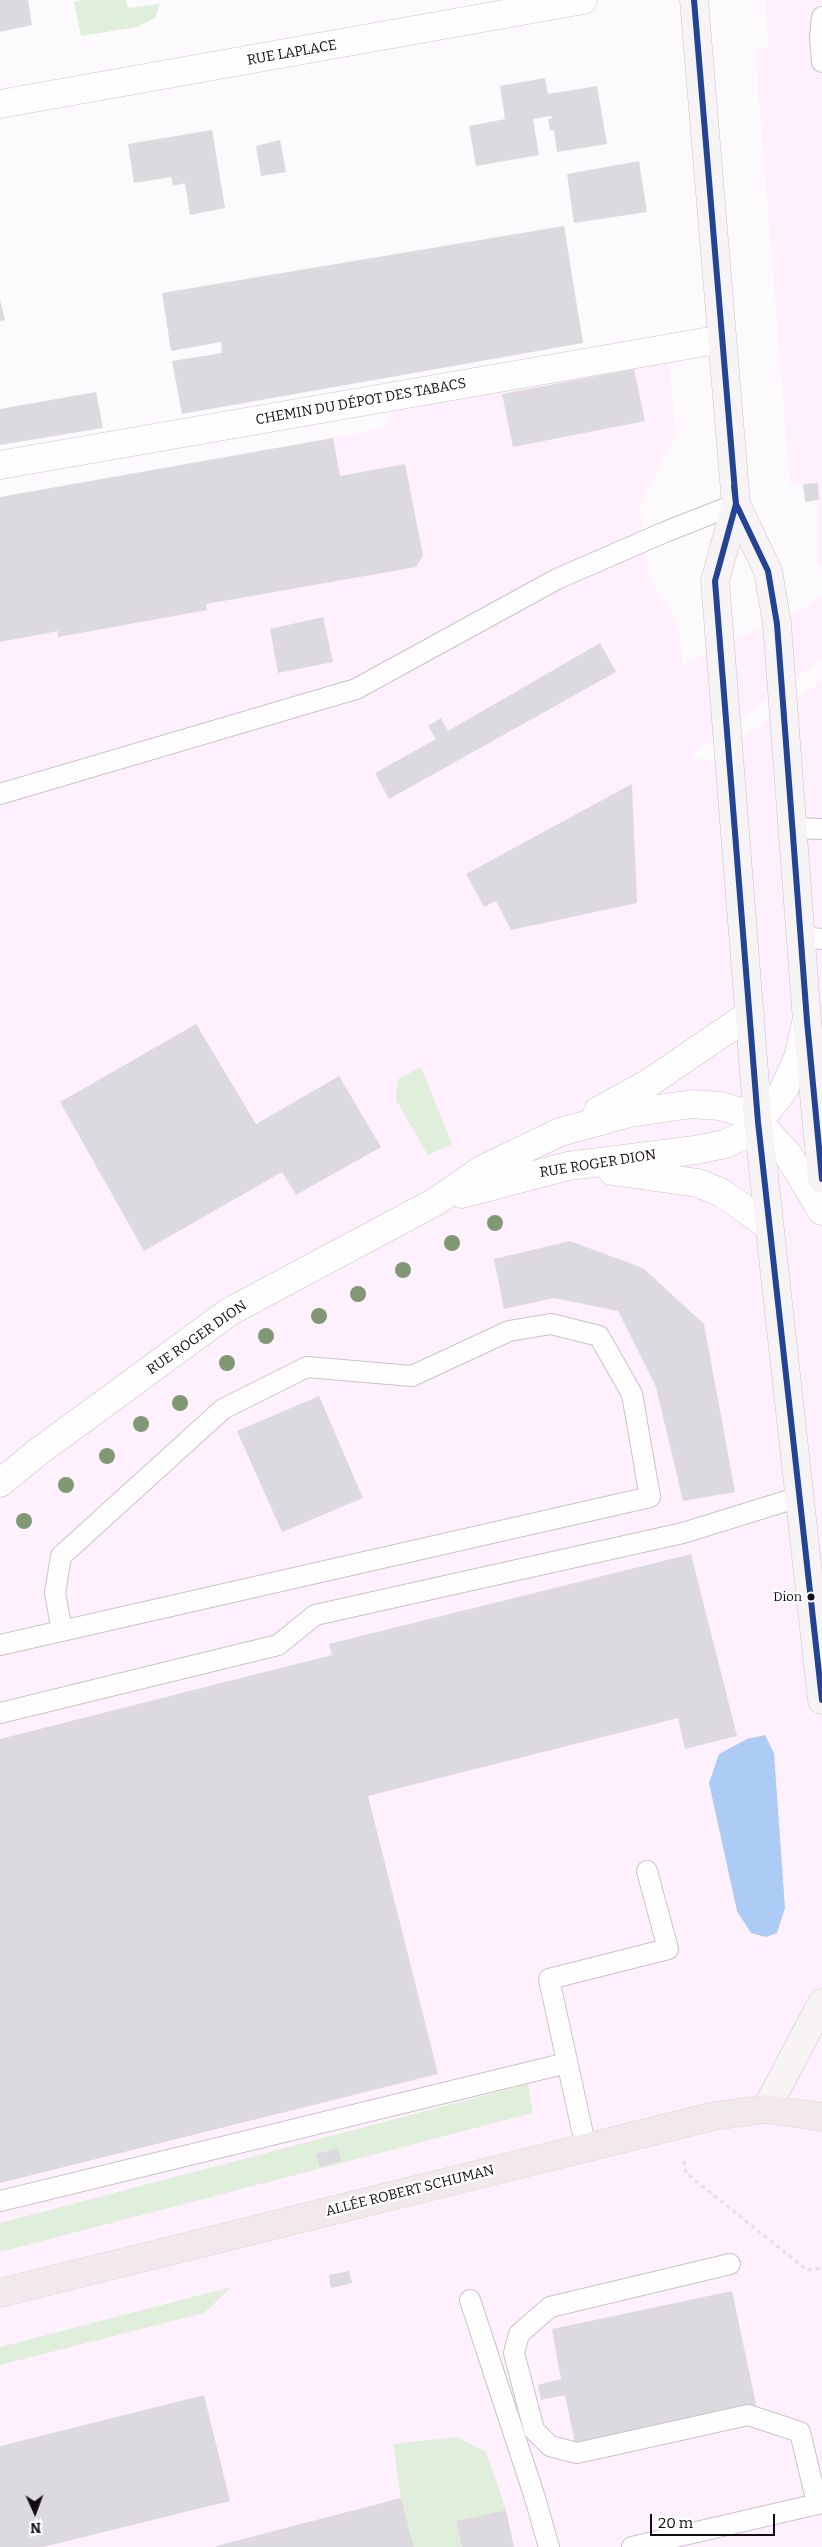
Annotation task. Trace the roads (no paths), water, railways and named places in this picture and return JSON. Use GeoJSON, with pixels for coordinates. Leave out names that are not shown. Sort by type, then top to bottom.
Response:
{"type":"FeatureCollection","features":[{"type":"Feature","properties":{"kind":"main road"},"geometry":{"type":"LineString","coordinates":[[694,0],[736,504],[715,581],[758,1122],[822,1700]]}},
{"type":"Feature","properties":{"kind":"main road"},"geometry":{"type":"LineString","coordinates":[[736,504],[768,570],[780,653],[792,828],[811,938],[807,1021],[822,1179]]}},
{"type":"Feature","properties":{"kind":"main road"},"geometry":{"type":"LineString","coordinates":[[766,2109],[822,2003]]}},
{"type":"Feature","properties":{"kind":"main road","name":"ALLÉE ROBERT SCHUMAN"},"geometry":{"type":"LineString","coordinates":[[0,2293],[714,2116],[766,2109],[822,2117]]}},
{"type":"Feature","properties":{"kind":"street","name":"RUE LAPLACE"},"geometry":{"type":"LineString","coordinates":[[0,104],[583,0]]}},
{"type":"Feature","properties":{"kind":"street","name":"CHEMIN DU DÉPOT DES TABACS"},"geometry":{"type":"LineString","coordinates":[[0,465],[722,338]]}},
{"type":"Feature","properties":{"kind":"street"},"geometry":{"type":"LineString","coordinates":[[560,1132],[649,1083],[750,1014]]}},
{"type":"Feature","properties":{"kind":"street","name":"RUE ROGER DION"},"geometry":{"type":"LineString","coordinates":[[435,1202],[568,1166],[695,1150],[725,1144],[742,1136],[758,1122],[782,1091],[798,1058],[807,1021]]}},
{"type":"Feature","properties":{"kind":"street","name":"RUE ROGER DION"},"geometry":{"type":"LineString","coordinates":[[0,1483],[38,1452],[229,1312],[435,1202],[483,1169],[560,1132],[630,1113],[692,1104],[727,1108],[741,1112],[758,1122],[787,1153],[822,1211]]}},
{"type":"Feature","properties":{"kind":"street"},"geometry":{"type":"LineString","coordinates":[[568,1166],[698,1183],[722,1193],[769,1226]]}},
{"type":"Feature","properties":{"kind":"lane"},"geometry":{"type":"LineString","coordinates":[[822,17],[820,37],[822,62]]}},
{"type":"Feature","properties":{"kind":"lane"},"geometry":{"type":"LineString","coordinates":[[0,794],[356,688],[557,579],[665,532],[736,504]]}},
{"type":"Feature","properties":{"kind":"lane"},"geometry":{"type":"LineString","coordinates":[[792,828],[822,829]]}},
{"type":"Feature","properties":{"kind":"lane"},"geometry":{"type":"LineString","coordinates":[[0,1645],[650,1497],[632,1394],[599,1336],[551,1324],[509,1330],[412,1376],[307,1368],[223,1409],[61,1556],[55,1593],[62,1630]]}},
{"type":"Feature","properties":{"kind":"lane"},"geometry":{"type":"LineString","coordinates":[[0,1713],[278,1644],[315,1616],[683,1533],[799,1497]]}},
{"type":"Feature","properties":{"kind":"lane"},"geometry":{"type":"LineString","coordinates":[[586,2148],[549,1979],[668,1949],[647,1871]]}},
{"type":"Feature","properties":{"kind":"lane"},"geometry":{"type":"LineString","coordinates":[[0,2201],[567,2063]]}},
{"type":"Feature","properties":{"kind":"lane"},"geometry":{"type":"LineString","coordinates":[[632,2547],[820,2503],[800,2432],[748,2415],[577,2453],[550,2446],[534,2430],[514,2353],[519,2334],[550,2307],[730,2264]]}},
{"type":"Feature","properties":{"kind":"lane"},"geometry":{"type":"LineString","coordinates":[[470,2300],[535,2498],[549,2547]]}},
{"type":"Feature","properties":{"kind":"water"},"geometry":{"type":"Polygon","coordinates":[[[765,1735],[774,1753],[785,1908],[777,1933],[766,1937],[751,1933],[737,1911],[709,1783],[719,1754],[747,1739],[765,1735]]]}},
{"type":"Feature","properties":{"kind":"place","name":"Dion"},"geometry":{"type":"Point","coordinates":[811,1597]}}]}
